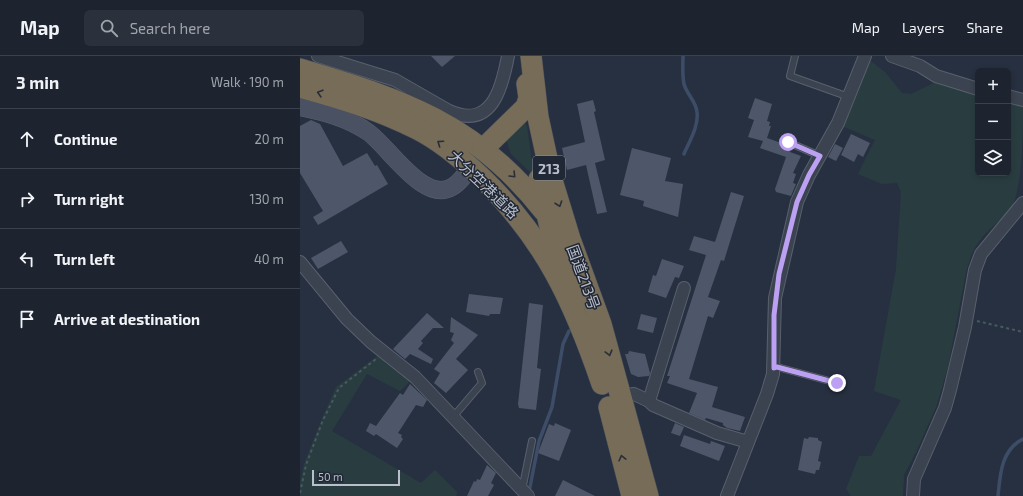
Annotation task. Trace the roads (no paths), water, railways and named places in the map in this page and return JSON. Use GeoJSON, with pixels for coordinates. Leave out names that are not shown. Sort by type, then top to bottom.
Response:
{"type":"FeatureCollection","features":[{"type":"Feature","properties":{"kind":"highway","name":"国道213号"},"geometry":{"type":"LineString","coordinates":[[521,56],[521,80],[546,212],[555,245],[584,315],[632,496]]}},
{"type":"Feature","properties":{"kind":"highway","name":"国道213号"},"geometry":{"type":"LineString","coordinates":[[529,56],[538,117],[551,177],[601,324],[648,496]]}},
{"type":"Feature","properties":{"kind":"highway"},"geometry":{"type":"LineString","coordinates":[[483,149],[526,107],[529,98],[526,72],[529,56]]}},
{"type":"Feature","properties":{"kind":"highway","name":"大分空港道路"},"geometry":{"type":"LineString","coordinates":[[300,69],[377,92],[405,104],[447,125],[483,149],[515,176],[546,212],[562,235],[584,276]]}},
{"type":"Feature","properties":{"kind":"highway"},"geometry":{"type":"LineString","coordinates":[[470,167],[512,107],[517,97],[521,80]]}},
{"type":"Feature","properties":{"kind":"highway","name":"大分空港道路"},"geometry":{"type":"LineString","coordinates":[[300,87],[370,108],[418,129],[452,151],[470,167],[518,216],[541,246],[575,310],[602,384]]}},
{"type":"Feature","properties":{"kind":"street"},"geometry":{"type":"LineString","coordinates":[[318,56],[395,80],[449,111],[459,115],[469,116],[487,110],[493,104],[503,83],[508,56]]}},
{"type":"Feature","properties":{"kind":"street"},"geometry":{"type":"LineString","coordinates":[[727,496],[767,394],[774,368],[774,315],[779,274],[797,202],[809,175],[830,140],[849,97],[858,69],[865,56]]}},
{"type":"Feature","properties":{"kind":"street"},"geometry":{"type":"LineString","coordinates":[[892,56],[920,66],[936,76],[975,88]]}},
{"type":"Feature","properties":{"kind":"street"},"geometry":{"type":"LineString","coordinates":[[1011,97],[1023,100]]}},
{"type":"Feature","properties":{"kind":"street"},"geometry":{"type":"LineString","coordinates":[[300,107],[343,119],[369,133],[419,182],[430,189],[440,190],[452,188],[470,167]]}},
{"type":"Feature","properties":{"kind":"street"},"geometry":{"type":"LineString","coordinates":[[913,496],[914,479],[945,408],[974,277],[981,254],[1023,203]]}},
{"type":"Feature","properties":{"kind":"street"},"geometry":{"type":"LineString","coordinates":[[300,262],[347,319],[385,353],[415,377],[525,493]]}},
{"type":"Feature","properties":{"kind":"street"},"geometry":{"type":"LineString","coordinates":[[649,401],[684,288]]}},
{"type":"Feature","properties":{"kind":"street"},"geometry":{"type":"LineString","coordinates":[[620,396],[634,394],[649,401],[653,405],[717,433],[748,442]]}},
{"type":"Feature","properties":{"kind":"lane"},"geometry":{"type":"LineString","coordinates":[[795,56],[790,76],[849,97]]}},
{"type":"Feature","properties":{"kind":"lane"},"geometry":{"type":"LineString","coordinates":[[788,142],[820,156]]}},
{"type":"Feature","properties":{"kind":"lane"},"geometry":{"type":"LineString","coordinates":[[774,368],[777,367],[837,383]]}},
{"type":"Feature","properties":{"kind":"lane"},"geometry":{"type":"LineString","coordinates":[[453,417],[482,383],[478,372]]}},
{"type":"Feature","properties":{"kind":"lane"},"geometry":{"type":"LineString","coordinates":[[525,493],[532,441]]}},
{"type":"Feature","properties":{"kind":"waterway"},"geometry":{"type":"LineString","coordinates":[[683,56],[684,84],[697,112],[697,123],[684,154]]}},
{"type":"Feature","properties":{"kind":"waterway"},"geometry":{"type":"LineString","coordinates":[[529,492],[539,441],[552,407],[563,344],[569,331]]}},
{"type":"Feature","properties":{"kind":"waterway"},"geometry":{"type":"LineString","coordinates":[[998,496],[1001,472],[1006,456],[1010,450],[1023,439]]}}]}
